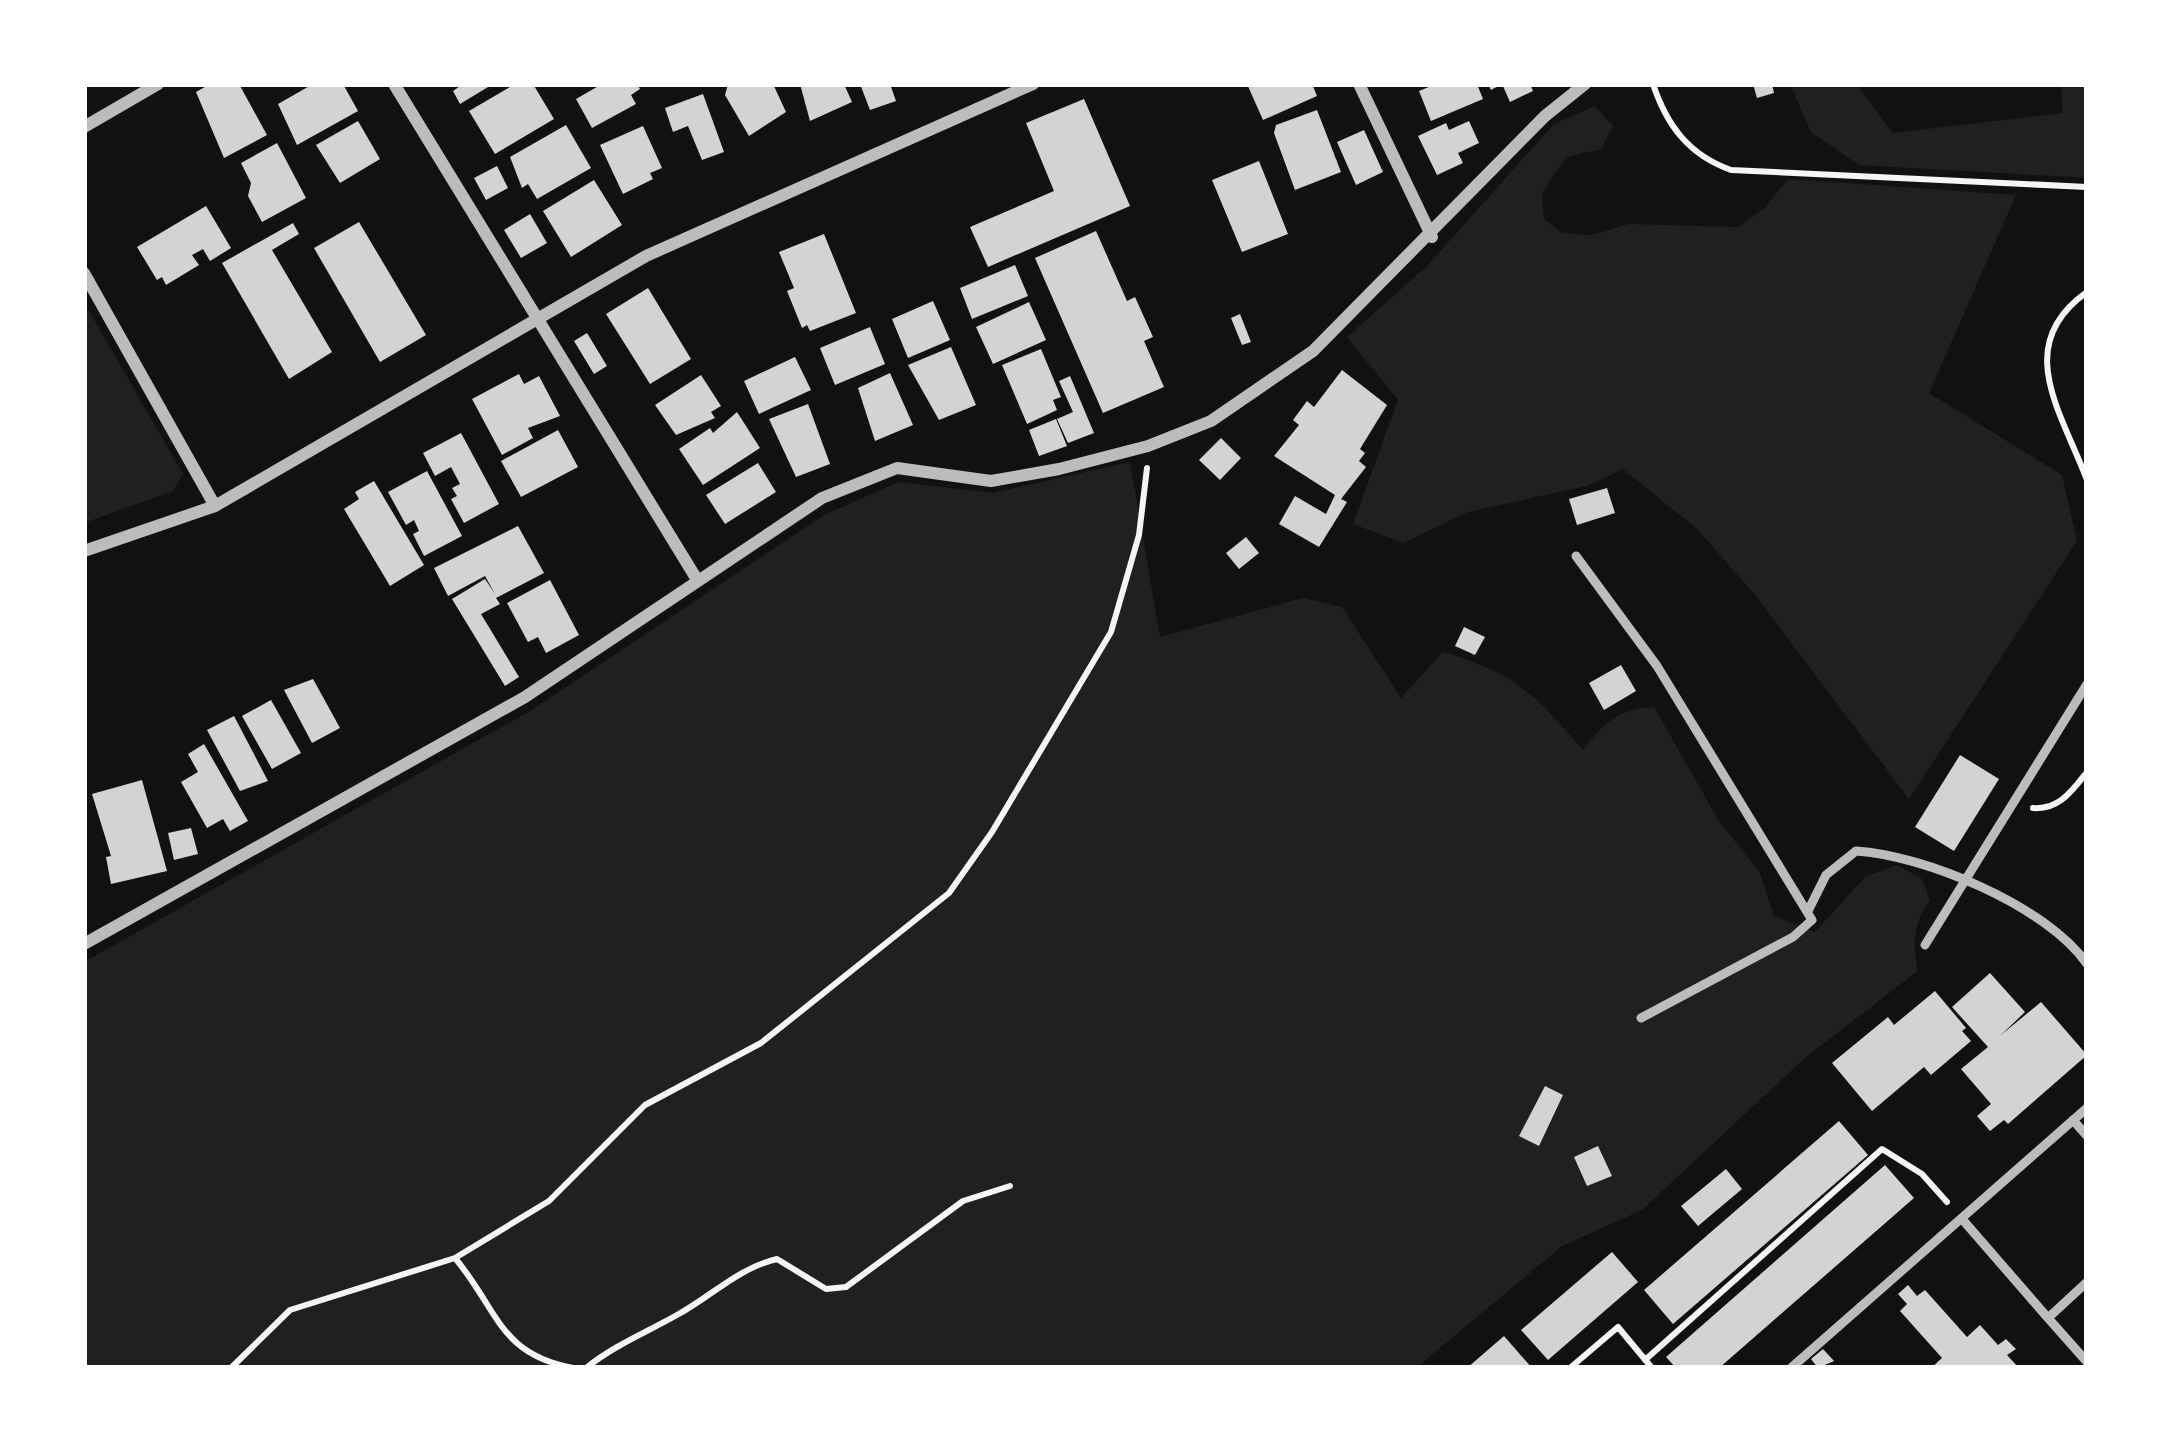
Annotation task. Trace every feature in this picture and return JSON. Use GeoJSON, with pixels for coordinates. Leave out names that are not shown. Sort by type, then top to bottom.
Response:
{"type":"FeatureCollection","features":[{"type":"Feature","properties":{"kind":"street"},"geometry":{"type":"LineString","coordinates":[[84,127],[158,84]]}},
{"type":"Feature","properties":{"kind":"street"},"geometry":{"type":"LineString","coordinates":[[394,84],[535,321],[697,578]]}},
{"type":"Feature","properties":{"kind":"street"},"geometry":{"type":"LineString","coordinates":[[84,550],[215,506],[646,256],[1033,84]]}},
{"type":"Feature","properties":{"kind":"street"},"geometry":{"type":"LineString","coordinates":[[1358,84],[1432,237]]}},
{"type":"Feature","properties":{"kind":"street"},"geometry":{"type":"LineString","coordinates":[[84,944],[525,697],[822,498],[897,468],[992,481],[1148,446],[1211,422],[1313,351],[1432,237],[1545,116],[1586,84]]}},
{"type":"Feature","properties":{"kind":"street"},"geometry":{"type":"LineString","coordinates":[[84,273],[215,506]]}},
{"type":"Feature","properties":{"kind":"lane"},"geometry":{"type":"LineString","coordinates":[[1576,556],[1658,665],[1812,920],[1793,937],[1641,1018]]}},
{"type":"Feature","properties":{"kind":"lane"},"geometry":{"type":"LineString","coordinates":[[1925,945],[2087,684]]}},
{"type":"Feature","properties":{"kind":"lane"},"geometry":{"type":"LineString","coordinates":[[1808,911],[1826,874],[1856,851],[1898,854],[1964,878],[2051,930],[2087,964]]}},
{"type":"Feature","properties":{"kind":"lane"},"geometry":{"type":"LineString","coordinates":[[1791,1368],[2087,1108]]}},
{"type":"Feature","properties":{"kind":"lane"},"geometry":{"type":"LineString","coordinates":[[2073,1120],[2087,1136]]}},
{"type":"Feature","properties":{"kind":"lane"},"geometry":{"type":"LineString","coordinates":[[1962,1219],[2087,1362]]}},
{"type":"Feature","properties":{"kind":"lane"},"geometry":{"type":"LineString","coordinates":[[2048,1318],[2087,1282]]}},
{"type":"Feature","properties":{"kind":"path"},"geometry":{"type":"LineString","coordinates":[[1653,84],[1662,111],[1683,142],[1707,162],[1731,170],[2087,188]]}},
{"type":"Feature","properties":{"kind":"path"},"geometry":{"type":"LineString","coordinates":[[2087,292],[2052,324],[2044,366],[2087,480]]}},
{"type":"Feature","properties":{"kind":"path"},"geometry":{"type":"LineString","coordinates":[[231,1368],[290,1310],[455,1258],[549,1201],[645,1106],[760,1043],[949,893],[969,869],[1111,632],[1139,535],[1148,446]]}},
{"type":"Feature","properties":{"kind":"path"},"geometry":{"type":"LineString","coordinates":[[2013,800],[2047,809],[2087,772]]}},
{"type":"Feature","properties":{"kind":"path"},"geometry":{"type":"LineString","coordinates":[[1645,1360],[1882,1149],[1922,1174],[1962,1219]]}},
{"type":"Feature","properties":{"kind":"path"},"geometry":{"type":"LineString","coordinates":[[586,1368],[621,1341],[677,1315],[753,1264],[777,1259],[826,1289],[846,1287],[963,1201],[1010,1186]]}},
{"type":"Feature","properties":{"kind":"path"},"geometry":{"type":"LineString","coordinates":[[455,1258],[504,1332],[536,1361],[573,1368]]}},
{"type":"Feature","properties":{"kind":"path"},"geometry":{"type":"LineString","coordinates":[[1570,1368],[1618,1327],[1652,1368]]}},
{"type":"Feature","properties":{"kind":"shaded area"},"geometry":{"type":"Polygon","coordinates":[[[1790,84],[1857,84],[1892,133],[2063,113],[2061,84],[2087,84],[2087,178],[1859,165],[1811,132],[1790,84]]]}},
{"type":"Feature","properties":{"kind":"shaded area"},"geometry":{"type":"Polygon","coordinates":[[[1595,106],[1613,126],[1601,149],[1566,157],[1542,193],[1544,219],[1562,233],[1592,235],[1629,224],[1738,227],[1765,208],[1788,179],[2016,195],[1929,393],[2062,475],[2077,541],[1909,799],[1757,597],[1697,529],[1623,469],[1587,486],[1468,512],[1403,543],[1353,524],[1398,400],[1347,337],[1426,267],[1554,124],[1595,106]]]}},
{"type":"Feature","properties":{"kind":"shaded area"},"geometry":{"type":"Polygon","coordinates":[[[84,302],[183,474],[173,491],[84,523],[84,302]]]}},
{"type":"Feature","properties":{"kind":"shaded area"},"geometry":{"type":"Polygon","coordinates":[[[1130,462],[1160,637],[1303,598],[1342,607],[1401,698],[1443,652],[1488,668],[1522,688],[1583,750],[1613,719],[1654,707],[1719,821],[1760,873],[1774,916],[1815,932],[1865,877],[1897,865],[1922,879],[1930,901],[1915,934],[1918,971],[1807,1056],[1642,1210],[1562,1246],[1416,1368],[87,1368],[84,962],[530,711],[824,515],[899,482],[993,493],[1130,462]]]}},
{"type":"Feature","properties":{"kind":"building"},"geometry":{"type":"Polygon","coordinates":[[[210,84],[239,84],[267,135],[224,158],[196,92],[210,84]]]}},
{"type":"Feature","properties":{"kind":"building"},"geometry":{"type":"Polygon","coordinates":[[[313,84],[343,84],[358,111],[297,145],[278,104],[313,84]]]}},
{"type":"Feature","properties":{"kind":"building"},"geometry":{"type":"Polygon","coordinates":[[[463,84],[493,84],[460,104],[453,91],[463,84]]]}},
{"type":"Feature","properties":{"kind":"building"},"geometry":{"type":"Polygon","coordinates":[[[515,84],[533,84],[554,119],[495,154],[469,111],[515,84]]]}},
{"type":"Feature","properties":{"kind":"building"},"geometry":{"type":"Polygon","coordinates":[[[602,84],[637,84],[640,89],[631,95],[636,104],[592,128],[576,99],[602,84]]]}},
{"type":"Feature","properties":{"kind":"building"},"geometry":{"type":"Polygon","coordinates":[[[728,84],[773,84],[786,112],[749,136],[725,95],[728,84]]]}},
{"type":"Feature","properties":{"kind":"building"},"geometry":{"type":"Polygon","coordinates":[[[800,84],[844,84],[852,102],[810,121],[800,84]]]}},
{"type":"Feature","properties":{"kind":"building"},"geometry":{"type":"Polygon","coordinates":[[[860,84],[890,84],[896,101],[870,110],[860,84]]]}},
{"type":"Feature","properties":{"kind":"building"},"geometry":{"type":"Polygon","coordinates":[[[1247,84],[1312,84],[1317,96],[1263,120],[1247,84]]]}},
{"type":"Feature","properties":{"kind":"building"},"geometry":{"type":"Polygon","coordinates":[[[1436,84],[1477,84],[1483,99],[1431,121],[1419,91],[1436,84]]]}},
{"type":"Feature","properties":{"kind":"building"},"geometry":{"type":"Polygon","coordinates":[[[1502,84],[1530,84],[1533,91],[1510,102],[1502,84]]]}},
{"type":"Feature","properties":{"kind":"building"},"geometry":{"type":"Polygon","coordinates":[[[1753,84],[1772,84],[1774,93],[1757,98],[1753,84]]]}},
{"type":"Feature","properties":{"kind":"building"},"geometry":{"type":"Polygon","coordinates":[[[703,94],[724,152],[702,160],[688,126],[673,132],[665,108],[703,94]]]}},
{"type":"Feature","properties":{"kind":"building"},"geometry":{"type":"Polygon","coordinates":[[[1084,99],[1130,206],[988,267],[970,227],[1054,191],[1026,123],[1084,99]]]}},
{"type":"Feature","properties":{"kind":"building"},"geometry":{"type":"Polygon","coordinates":[[[1317,110],[1341,172],[1295,190],[1274,133],[1276,125],[1317,110]]]}},
{"type":"Feature","properties":{"kind":"building"},"geometry":{"type":"Polygon","coordinates":[[[358,121],[380,159],[340,183],[316,145],[358,121]]]}},
{"type":"Feature","properties":{"kind":"building"},"geometry":{"type":"Polygon","coordinates":[[[1469,121],[1479,143],[1458,153],[1463,163],[1437,175],[1418,136],[1446,123],[1449,130],[1469,121]]]}},
{"type":"Feature","properties":{"kind":"building"},"geometry":{"type":"Polygon","coordinates":[[[566,125],[591,168],[537,199],[528,184],[522,188],[510,157],[566,125]]]}},
{"type":"Feature","properties":{"kind":"building"},"geometry":{"type":"Polygon","coordinates":[[[643,126],[662,168],[650,173],[653,179],[623,194],[600,145],[643,126]]]}},
{"type":"Feature","properties":{"kind":"building"},"geometry":{"type":"Polygon","coordinates":[[[1364,130],[1383,172],[1356,185],[1337,142],[1364,130]]]}},
{"type":"Feature","properties":{"kind":"building"},"geometry":{"type":"Polygon","coordinates":[[[277,143],[306,198],[262,222],[248,196],[251,183],[241,163],[277,143]]]}},
{"type":"Feature","properties":{"kind":"building"},"geometry":{"type":"Polygon","coordinates":[[[1259,161],[1288,234],[1242,252],[1212,180],[1259,161]]]}},
{"type":"Feature","properties":{"kind":"building"},"geometry":{"type":"Polygon","coordinates":[[[497,166],[508,188],[486,200],[474,178],[497,166]]]}},
{"type":"Feature","properties":{"kind":"building"},"geometry":{"type":"Polygon","coordinates":[[[594,180],[622,225],[571,257],[543,211],[594,180]]]}},
{"type":"Feature","properties":{"kind":"building"},"geometry":{"type":"Polygon","coordinates":[[[206,206],[231,248],[210,261],[203,249],[192,255],[199,265],[166,285],[162,277],[157,280],[137,247],[206,206]]]}},
{"type":"Feature","properties":{"kind":"building"},"geometry":{"type":"Polygon","coordinates":[[[530,214],[547,243],[521,258],[504,230],[530,214]]]}},
{"type":"Feature","properties":{"kind":"building"},"geometry":{"type":"Polygon","coordinates":[[[359,222],[426,335],[380,362],[314,248],[359,222]]]}},
{"type":"Feature","properties":{"kind":"building"},"geometry":{"type":"Polygon","coordinates":[[[293,223],[299,234],[272,250],[332,352],[289,379],[222,263],[293,223]]]}},
{"type":"Feature","properties":{"kind":"building"},"geometry":{"type":"Polygon","coordinates":[[[1096,231],[1127,301],[1135,297],[1153,337],[1144,341],[1164,387],[1103,413],[1035,258],[1096,231]]]}},
{"type":"Feature","properties":{"kind":"building"},"geometry":{"type":"Polygon","coordinates":[[[824,234],[856,313],[810,331],[807,325],[802,328],[787,291],[794,288],[779,252],[824,234]]]}},
{"type":"Feature","properties":{"kind":"building"},"geometry":{"type":"Polygon","coordinates":[[[1015,265],[1028,296],[972,319],[960,288],[1015,265]]]}},
{"type":"Feature","properties":{"kind":"building"},"geometry":{"type":"Polygon","coordinates":[[[648,288],[691,359],[650,384],[606,314],[648,288]]]}},
{"type":"Feature","properties":{"kind":"building"},"geometry":{"type":"Polygon","coordinates":[[[933,301],[950,340],[908,358],[892,319],[933,301]]]}},
{"type":"Feature","properties":{"kind":"building"},"geometry":{"type":"Polygon","coordinates":[[[1029,302],[1046,340],[993,364],[976,327],[1029,302]]]}},
{"type":"Feature","properties":{"kind":"building"},"geometry":{"type":"Polygon","coordinates":[[[1240,314],[1251,342],[1242,345],[1231,318],[1240,314]]]}},
{"type":"Feature","properties":{"kind":"building"},"geometry":{"type":"Polygon","coordinates":[[[870,327],[885,364],[835,385],[820,348],[870,327]]]}},
{"type":"Feature","properties":{"kind":"building"},"geometry":{"type":"Polygon","coordinates":[[[587,333],[607,366],[594,374],[574,341],[587,333]]]}},
{"type":"Feature","properties":{"kind":"building"},"geometry":{"type":"Polygon","coordinates":[[[951,347],[976,405],[939,420],[908,365],[951,347]]]}},
{"type":"Feature","properties":{"kind":"building"},"geometry":{"type":"Polygon","coordinates":[[[1041,349],[1061,397],[1053,400],[1057,410],[1027,424],[1002,365],[1041,349]]]}},
{"type":"Feature","properties":{"kind":"building"},"geometry":{"type":"Polygon","coordinates":[[[795,357],[811,390],[759,414],[744,381],[795,357]]]}},
{"type":"Feature","properties":{"kind":"building"},"geometry":{"type":"Polygon","coordinates":[[[1342,370],[1387,405],[1360,449],[1365,453],[1359,461],[1366,467],[1341,499],[1347,502],[1319,547],[1279,524],[1295,496],[1326,514],[1335,495],[1274,456],[1299,425],[1293,420],[1307,401],[1314,407],[1342,370]]]}},
{"type":"Feature","properties":{"kind":"building"},"geometry":{"type":"Polygon","coordinates":[[[890,373],[913,425],[875,441],[858,388],[890,373]]]}},
{"type":"Feature","properties":{"kind":"building"},"geometry":{"type":"Polygon","coordinates":[[[519,374],[524,384],[539,376],[560,416],[528,428],[533,438],[502,455],[472,399],[519,374]]]}},
{"type":"Feature","properties":{"kind":"building"},"geometry":{"type":"Polygon","coordinates":[[[701,375],[721,406],[711,412],[715,418],[676,435],[655,405],[701,375]]]}},
{"type":"Feature","properties":{"kind":"building"},"geometry":{"type":"Polygon","coordinates":[[[1070,376],[1094,433],[1068,443],[1057,419],[1073,412],[1059,381],[1070,376]]]}},
{"type":"Feature","properties":{"kind":"building"},"geometry":{"type":"Polygon","coordinates":[[[808,404],[830,464],[796,477],[769,419],[808,404]]]}},
{"type":"Feature","properties":{"kind":"building"},"geometry":{"type":"Polygon","coordinates":[[[737,412],[760,448],[703,485],[679,449],[710,428],[713,433],[737,412]]]}},
{"type":"Feature","properties":{"kind":"building"},"geometry":{"type":"Polygon","coordinates":[[[1056,419],[1067,446],[1039,456],[1029,430],[1056,419]]]}},
{"type":"Feature","properties":{"kind":"building"},"geometry":{"type":"Polygon","coordinates":[[[558,430],[578,467],[521,497],[501,461],[558,430]]]}},
{"type":"Feature","properties":{"kind":"building"},"geometry":{"type":"Polygon","coordinates":[[[461,433],[499,504],[464,523],[451,499],[457,496],[452,488],[460,484],[451,467],[435,476],[423,453],[461,433]]]}},
{"type":"Feature","properties":{"kind":"building"},"geometry":{"type":"Polygon","coordinates":[[[1221,438],[1241,458],[1220,480],[1199,460],[1221,438]]]}},
{"type":"Feature","properties":{"kind":"building"},"geometry":{"type":"Polygon","coordinates":[[[758,463],[776,492],[725,524],[706,495],[758,463]]]}},
{"type":"Feature","properties":{"kind":"building"},"geometry":{"type":"Polygon","coordinates":[[[427,471],[462,536],[424,556],[413,534],[419,531],[414,520],[406,525],[388,492],[427,471]]]}},
{"type":"Feature","properties":{"kind":"building"},"geometry":{"type":"Polygon","coordinates":[[[374,481],[424,565],[390,586],[344,509],[359,499],[355,492],[374,481]]]}},
{"type":"Feature","properties":{"kind":"building"},"geometry":{"type":"Polygon","coordinates":[[[1607,488],[1615,513],[1577,525],[1569,499],[1607,488]]]}},
{"type":"Feature","properties":{"kind":"building"},"geometry":{"type":"Polygon","coordinates":[[[518,526],[544,573],[496,598],[500,604],[481,614],[519,677],[505,686],[452,599],[485,579],[495,594],[485,576],[448,596],[434,568],[518,526]]]}},
{"type":"Feature","properties":{"kind":"building"},"geometry":{"type":"Polygon","coordinates":[[[1246,537],[1259,553],[1239,569],[1226,553],[1246,537]]]}},
{"type":"Feature","properties":{"kind":"building"},"geometry":{"type":"Polygon","coordinates":[[[550,580],[579,635],[546,653],[538,637],[528,642],[507,603],[550,580]]]}},
{"type":"Feature","properties":{"kind":"building"},"geometry":{"type":"Polygon","coordinates":[[[1464,627],[1485,637],[1475,655],[1455,646],[1464,627]]]}},
{"type":"Feature","properties":{"kind":"building"},"geometry":{"type":"Polygon","coordinates":[[[1621,665],[1636,691],[1604,710],[1589,683],[1621,665]]]}},
{"type":"Feature","properties":{"kind":"building"},"geometry":{"type":"Polygon","coordinates":[[[313,679],[340,728],[312,743],[284,690],[313,679]]]}},
{"type":"Feature","properties":{"kind":"building"},"geometry":{"type":"Polygon","coordinates":[[[271,700],[301,753],[272,769],[242,716],[271,700]]]}},
{"type":"Feature","properties":{"kind":"building"},"geometry":{"type":"Polygon","coordinates":[[[234,716],[268,781],[240,791],[207,730],[234,716]]]}},
{"type":"Feature","properties":{"kind":"building"},"geometry":{"type":"Polygon","coordinates":[[[204,744],[248,821],[230,831],[223,819],[207,828],[181,782],[198,772],[188,754],[204,744]]]}},
{"type":"Feature","properties":{"kind":"building"},"geometry":{"type":"Polygon","coordinates":[[[1960,755],[1999,779],[1954,851],[1915,827],[1960,755]]]}},
{"type":"Feature","properties":{"kind":"building"},"geometry":{"type":"Polygon","coordinates":[[[142,780],[167,871],[111,884],[106,857],[111,856],[92,794],[142,780]]]}},
{"type":"Feature","properties":{"kind":"building"},"geometry":{"type":"Polygon","coordinates":[[[191,828],[198,854],[174,860],[168,833],[191,828]]]}},
{"type":"Feature","properties":{"kind":"building"},"geometry":{"type":"Polygon","coordinates":[[[1990,973],[2025,1012],[2001,1035],[2041,1002],[2087,1055],[2008,1124],[2004,1120],[1990,1131],[1977,1116],[1991,1104],[1961,1069],[1988,1047],[1952,1007],[1990,973]]]}},
{"type":"Feature","properties":{"kind":"building"},"geometry":{"type":"Polygon","coordinates":[[[1935,991],[1971,1041],[1931,1075],[1924,1067],[1872,1111],[1832,1063],[1888,1017],[1894,1025],[1935,991]]]}},
{"type":"Feature","properties":{"kind":"building"},"geometry":{"type":"Polygon","coordinates":[[[1545,1086],[1563,1095],[1539,1146],[1519,1136],[1545,1086]]]}},
{"type":"Feature","properties":{"kind":"building"},"geometry":{"type":"Polygon","coordinates":[[[1839,1121],[1868,1155],[1673,1324],[1644,1290],[1839,1121]]]}},
{"type":"Feature","properties":{"kind":"building"},"geometry":{"type":"Polygon","coordinates":[[[1598,1146],[1612,1176],[1587,1186],[1574,1157],[1598,1146]]]}},
{"type":"Feature","properties":{"kind":"building"},"geometry":{"type":"Polygon","coordinates":[[[1885,1165],[1914,1198],[1719,1368],[1676,1368],[1666,1357],[1885,1165]]]}},
{"type":"Feature","properties":{"kind":"building"},"geometry":{"type":"Polygon","coordinates":[[[1726,1169],[1742,1189],[1698,1226],[1681,1206],[1726,1169]]]}},
{"type":"Feature","properties":{"kind":"building"},"geometry":{"type":"Polygon","coordinates":[[[1612,1252],[1638,1282],[1548,1360],[1521,1330],[1612,1252]]]}},
{"type":"Feature","properties":{"kind":"building"},"geometry":{"type":"Polygon","coordinates":[[[1908,1285],[1917,1296],[1925,1290],[1967,1337],[1980,1325],[1998,1345],[2006,1339],[2016,1349],[2007,1355],[2019,1368],[1931,1368],[1942,1358],[1900,1311],[1907,1304],[1898,1294],[1908,1285]]]}},
{"type":"Feature","properties":{"kind":"building"},"geometry":{"type":"Polygon","coordinates":[[[1504,1336],[1532,1368],[1467,1368],[1504,1336]]]}},
{"type":"Feature","properties":{"kind":"building"},"geometry":{"type":"Polygon","coordinates":[[[1823,1349],[1834,1361],[1818,1368],[1811,1359],[1823,1349]]]}}]}
